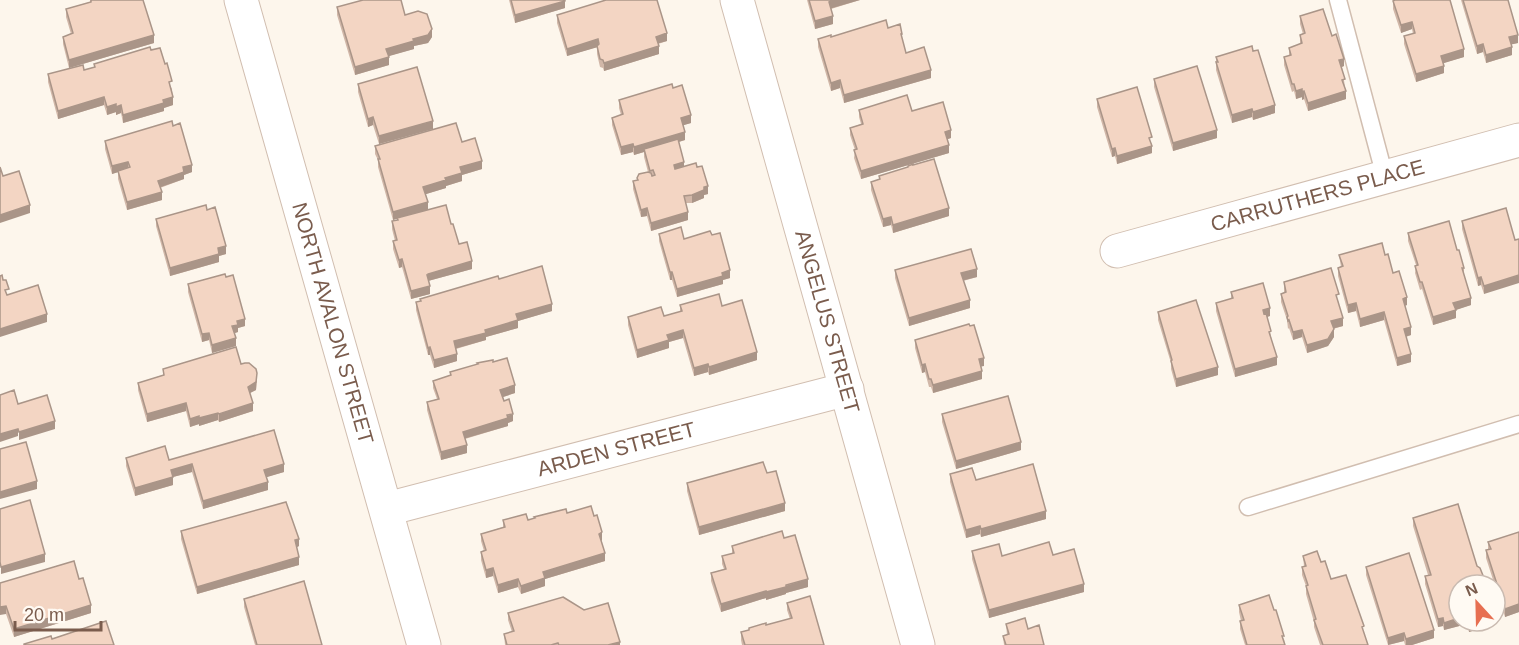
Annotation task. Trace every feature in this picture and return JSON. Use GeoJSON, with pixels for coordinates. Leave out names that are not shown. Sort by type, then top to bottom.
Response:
{"type":"FeatureCollection","features":[{"type":"Feature","properties":{"kind":"street","name":"NORTH AVALON STREET"},"geometry":{"type":"LineString","coordinates":[[241,0],[424,645]]}},
{"type":"Feature","properties":{"kind":"street","name":"ANGELUS STREET"},"geometry":{"type":"LineString","coordinates":[[737,0],[918,645]]}},
{"type":"Feature","properties":{"kind":"street","name":"CARRUTHERS PLACE"},"geometry":{"type":"LineString","coordinates":[[1116,251],[1519,140]]}},
{"type":"Feature","properties":{"kind":"street","name":"ARDEN STREET"},"geometry":{"type":"LineString","coordinates":[[387,509],[847,389]]}},
{"type":"Feature","properties":{"kind":"lane"},"geometry":{"type":"LineString","coordinates":[[1338,0],[1385,177]]}},
{"type":"Feature","properties":{"kind":"lane"},"geometry":{"type":"LineString","coordinates":[[1248,507],[1519,424]]}},
{"type":"Feature","properties":{"kind":"building"},"geometry":{"type":"Polygon","coordinates":[[[91,0],[143,0],[154,35],[69,60],[63,37],[73,33],[66,9],[91,2],[91,0]]]}},
{"type":"Feature","properties":{"kind":"building"},"geometry":{"type":"Polygon","coordinates":[[[363,0],[401,0],[405,15],[418,11],[427,14],[432,29],[428,35],[386,49],[389,57],[355,67],[337,7],[363,0]]]}},
{"type":"Feature","properties":{"kind":"building"},"geometry":{"type":"Polygon","coordinates":[[[511,0],[565,0],[565,1],[515,15],[511,0]]]}},
{"type":"Feature","properties":{"kind":"building"},"geometry":{"type":"Polygon","coordinates":[[[606,0],[657,0],[667,33],[656,37],[659,46],[604,63],[600,59],[598,39],[567,49],[557,15],[606,0]]]}},
{"type":"Feature","properties":{"kind":"building"},"geometry":{"type":"Polygon","coordinates":[[[809,0],[834,0],[829,2],[833,16],[815,21],[809,0]]]}},
{"type":"Feature","properties":{"kind":"building"},"geometry":{"type":"Polygon","coordinates":[[[1450,0],[1464,49],[1441,56],[1444,66],[1416,74],[1404,36],[1415,33],[1412,22],[1401,25],[1393,1],[1450,0]]]}},
{"type":"Feature","properties":{"kind":"building"},"geometry":{"type":"Polygon","coordinates":[[[1463,0],[1508,0],[1518,35],[1509,37],[1512,47],[1486,55],[1483,44],[1477,46],[1463,0]]]}},
{"type":"Feature","properties":{"kind":"building"},"geometry":{"type":"Polygon","coordinates":[[[1323,9],[1332,36],[1336,34],[1344,59],[1339,60],[1346,91],[1308,103],[1304,91],[1302,92],[1302,89],[1296,91],[1292,84],[1284,57],[1291,55],[1289,48],[1302,43],[1300,35],[1305,33],[1300,16],[1323,9]]]}},
{"type":"Feature","properties":{"kind":"building"},"geometry":{"type":"Polygon","coordinates":[[[886,20],[888,28],[900,24],[906,53],[924,47],[931,70],[844,95],[840,80],[831,83],[818,39],[886,20]]]}},
{"type":"Feature","properties":{"kind":"building"},"geometry":{"type":"Polygon","coordinates":[[[1252,46],[1253,51],[1258,50],[1275,105],[1253,112],[1252,109],[1232,115],[1216,57],[1252,46]]]}},
{"type":"Feature","properties":{"kind":"building"},"geometry":{"type":"Polygon","coordinates":[[[150,47],[151,50],[160,48],[165,64],[167,63],[173,97],[163,100],[164,103],[123,115],[121,105],[107,107],[104,97],[58,111],[48,74],[83,65],[84,70],[95,67],[94,64],[150,47]]]}},
{"type":"Feature","properties":{"kind":"building"},"geometry":{"type":"Polygon","coordinates":[[[1197,66],[1217,130],[1173,143],[1154,79],[1197,66]]]}},
{"type":"Feature","properties":{"kind":"building"},"geometry":{"type":"Polygon","coordinates":[[[417,67],[433,121],[379,136],[373,117],[368,119],[358,84],[417,67]]]}},
{"type":"Feature","properties":{"kind":"building"},"geometry":{"type":"Polygon","coordinates":[[[672,84],[673,88],[682,85],[691,115],[681,118],[685,132],[634,147],[633,144],[621,147],[612,118],[623,114],[619,100],[672,84]]]}},
{"type":"Feature","properties":{"kind":"building"},"geometry":{"type":"Polygon","coordinates":[[[1137,87],[1152,137],[1149,138],[1152,146],[1117,156],[1115,148],[1112,149],[1097,99],[1137,87]]]}},
{"type":"Feature","properties":{"kind":"building"},"geometry":{"type":"Polygon","coordinates":[[[907,95],[912,111],[943,102],[951,130],[945,132],[949,145],[861,171],[850,128],[863,124],[859,110],[907,95]]]}},
{"type":"Feature","properties":{"kind":"building"},"geometry":{"type":"Polygon","coordinates":[[[172,121],[173,126],[180,123],[192,165],[183,167],[184,172],[158,181],[162,192],[127,202],[118,171],[130,167],[128,162],[112,166],[105,141],[172,121]]]}},
{"type":"Feature","properties":{"kind":"building"},"geometry":{"type":"Polygon","coordinates":[[[456,123],[462,142],[475,138],[482,161],[460,167],[462,173],[423,187],[428,202],[393,212],[375,146],[456,123]]]}},
{"type":"Feature","properties":{"kind":"building"},"geometry":{"type":"Polygon","coordinates":[[[678,139],[684,162],[674,165],[675,169],[696,163],[697,167],[702,166],[708,186],[692,195],[684,196],[688,212],[651,223],[647,208],[641,210],[633,181],[638,180],[639,174],[648,172],[652,176],[655,175],[653,170],[650,171],[644,149],[678,139]]]}},
{"type":"Feature","properties":{"kind":"building"},"geometry":{"type":"Polygon","coordinates":[[[934,159],[949,208],[893,225],[891,217],[883,219],[871,182],[880,179],[879,176],[934,159]]]}},
{"type":"Feature","properties":{"kind":"building"},"geometry":{"type":"Polygon","coordinates":[[[0,167],[3,176],[19,171],[30,205],[0,215],[0,167]]]}},
{"type":"Feature","properties":{"kind":"building"},"geometry":{"type":"Polygon","coordinates":[[[206,205],[207,210],[215,207],[226,246],[218,248],[219,254],[170,268],[156,219],[206,205]]]}},
{"type":"Feature","properties":{"kind":"building"},"geometry":{"type":"Polygon","coordinates":[[[446,205],[459,244],[467,242],[472,261],[428,274],[430,286],[411,291],[402,259],[399,260],[393,241],[397,240],[392,221],[446,205]]]}},
{"type":"Feature","properties":{"kind":"building"},"geometry":{"type":"Polygon","coordinates":[[[1506,208],[1515,240],[1519,239],[1519,275],[1484,286],[1481,277],[1478,278],[1462,221],[1506,208]]]}},
{"type":"Feature","properties":{"kind":"building"},"geometry":{"type":"Polygon","coordinates":[[[1449,221],[1471,298],[1453,303],[1456,310],[1433,317],[1415,266],[1418,265],[1408,233],[1449,221]]]}},
{"type":"Feature","properties":{"kind":"building"},"geometry":{"type":"Polygon","coordinates":[[[681,227],[684,239],[710,231],[712,235],[720,233],[730,270],[722,273],[723,276],[677,289],[659,234],[681,227]]]}},
{"type":"Feature","properties":{"kind":"building"},"geometry":{"type":"Polygon","coordinates":[[[1382,243],[1385,255],[1388,254],[1393,273],[1399,271],[1407,297],[1403,299],[1411,327],[1404,329],[1411,354],[1397,358],[1384,312],[1360,319],[1356,303],[1348,305],[1338,268],[1343,266],[1339,255],[1382,243]]]}},
{"type":"Feature","properties":{"kind":"building"},"geometry":{"type":"Polygon","coordinates":[[[971,249],[977,269],[961,273],[970,300],[909,318],[895,270],[971,249]]]}},
{"type":"Feature","properties":{"kind":"building"},"geometry":{"type":"Polygon","coordinates":[[[542,266],[552,304],[516,314],[518,320],[485,330],[486,333],[454,341],[457,354],[434,360],[430,347],[428,348],[416,302],[498,276],[499,279],[542,266]]]}},
{"type":"Feature","properties":{"kind":"building"},"geometry":{"type":"Polygon","coordinates":[[[1331,268],[1343,318],[1331,321],[1334,329],[1328,339],[1307,345],[1302,330],[1293,332],[1288,321],[1281,294],[1286,292],[1284,282],[1331,268]]]}},
{"type":"Feature","properties":{"kind":"building"},"geometry":{"type":"Polygon","coordinates":[[[225,274],[226,277],[233,275],[245,319],[237,321],[238,325],[232,326],[236,338],[212,345],[209,333],[202,334],[188,284],[225,274]]]}},
{"type":"Feature","properties":{"kind":"building"},"geometry":{"type":"Polygon","coordinates":[[[2,275],[9,289],[5,290],[7,295],[38,285],[47,314],[0,329],[0,276],[2,275]]]}},
{"type":"Feature","properties":{"kind":"building"},"geometry":{"type":"Polygon","coordinates":[[[1263,283],[1270,308],[1263,310],[1264,314],[1266,313],[1277,357],[1235,369],[1216,303],[1233,298],[1231,292],[1263,283]]]}},
{"type":"Feature","properties":{"kind":"building"},"geometry":{"type":"Polygon","coordinates":[[[719,294],[722,306],[742,300],[757,352],[709,367],[708,364],[694,368],[683,330],[667,335],[669,340],[637,350],[628,317],[661,307],[664,316],[682,311],[680,305],[719,294]]]}},
{"type":"Feature","properties":{"kind":"building"},"geometry":{"type":"Polygon","coordinates":[[[1196,300],[1218,367],[1176,379],[1158,312],[1196,300]]]}},
{"type":"Feature","properties":{"kind":"building"},"geometry":{"type":"Polygon","coordinates":[[[969,324],[974,325],[984,358],[979,359],[982,371],[933,385],[925,364],[922,365],[915,340],[969,324]]]}},
{"type":"Feature","properties":{"kind":"building"},"geometry":{"type":"Polygon","coordinates":[[[236,347],[241,364],[249,363],[256,369],[256,382],[248,387],[253,403],[219,414],[190,419],[186,403],[147,414],[138,383],[164,375],[163,369],[236,347]]]}},
{"type":"Feature","properties":{"kind":"building"},"geometry":{"type":"Polygon","coordinates":[[[507,358],[515,385],[500,390],[504,401],[509,399],[513,414],[507,415],[508,418],[463,432],[467,445],[441,452],[427,402],[439,399],[433,381],[451,375],[450,372],[477,363],[507,358]]]}},
{"type":"Feature","properties":{"kind":"building"},"geometry":{"type":"Polygon","coordinates":[[[14,390],[18,404],[47,395],[55,421],[19,432],[18,429],[0,434],[0,395],[14,390]]]}},
{"type":"Feature","properties":{"kind":"building"},"geometry":{"type":"Polygon","coordinates":[[[1008,396],[1021,442],[956,461],[942,414],[1008,396]]]}},
{"type":"Feature","properties":{"kind":"building"},"geometry":{"type":"Polygon","coordinates":[[[274,430],[284,464],[264,470],[268,482],[203,501],[192,464],[171,470],[173,477],[135,488],[126,458],[165,446],[169,460],[274,430]]]}},
{"type":"Feature","properties":{"kind":"building"},"geometry":{"type":"Polygon","coordinates":[[[26,442],[37,481],[0,492],[0,449],[26,442]]]}},
{"type":"Feature","properties":{"kind":"building"},"geometry":{"type":"Polygon","coordinates":[[[763,462],[767,473],[776,471],[785,503],[699,527],[687,483],[763,462]]]}},
{"type":"Feature","properties":{"kind":"building"},"geometry":{"type":"Polygon","coordinates":[[[1033,464],[1046,511],[981,529],[980,526],[966,530],[950,474],[972,468],[976,480],[1033,464]]]}},
{"type":"Feature","properties":{"kind":"building"},"geometry":{"type":"Polygon","coordinates":[[[30,500],[45,554],[1,567],[0,509],[30,500]]]}},
{"type":"Feature","properties":{"kind":"building"},"geometry":{"type":"Polygon","coordinates":[[[286,502],[299,539],[295,540],[299,557],[197,587],[181,531],[286,502]]]}},
{"type":"Feature","properties":{"kind":"building"},"geometry":{"type":"Polygon","coordinates":[[[1458,504],[1477,566],[1482,573],[1447,573],[1447,622],[1444,623],[1443,618],[1438,619],[1425,576],[1431,575],[1413,518],[1458,504]]]}},
{"type":"Feature","properties":{"kind":"building"},"geometry":{"type":"Polygon","coordinates":[[[591,506],[594,516],[597,515],[602,532],[599,534],[605,553],[543,572],[545,578],[521,586],[518,579],[498,585],[493,568],[486,570],[481,552],[486,550],[481,534],[505,527],[503,520],[526,514],[528,520],[566,509],[567,513],[591,506]]]}},
{"type":"Feature","properties":{"kind":"building"},"geometry":{"type":"Polygon","coordinates":[[[782,531],[784,538],[795,535],[808,579],[721,604],[711,573],[726,569],[722,556],[734,553],[732,546],[782,531]]]}},
{"type":"Feature","properties":{"kind":"building"},"geometry":{"type":"Polygon","coordinates":[[[1519,532],[1519,604],[1507,608],[1507,573],[1493,573],[1486,550],[1491,549],[1488,542],[1519,532]]]}},
{"type":"Feature","properties":{"kind":"building"},"geometry":{"type":"Polygon","coordinates":[[[1049,542],[1053,555],[1074,549],[1084,584],[989,610],[972,551],[999,544],[1002,556],[1049,542]]]}},
{"type":"Feature","properties":{"kind":"building"},"geometry":{"type":"Polygon","coordinates":[[[1317,551],[1321,562],[1325,561],[1331,579],[1346,575],[1364,626],[1362,627],[1368,645],[1323,645],[1314,620],[1316,619],[1302,567],[1306,566],[1303,556],[1317,551]]]}},
{"type":"Feature","properties":{"kind":"building"},"geometry":{"type":"Polygon","coordinates":[[[1409,553],[1434,630],[1406,639],[1404,633],[1388,638],[1366,567],[1409,553]]]}},
{"type":"Feature","properties":{"kind":"building"},"geometry":{"type":"Polygon","coordinates":[[[74,561],[79,579],[83,578],[91,605],[14,629],[6,606],[0,607],[0,583],[74,561]]]}},
{"type":"Feature","properties":{"kind":"building"},"geometry":{"type":"Polygon","coordinates":[[[304,581],[322,645],[257,645],[244,599],[304,581]]]}},
{"type":"Feature","properties":{"kind":"building"},"geometry":{"type":"Polygon","coordinates":[[[1269,595],[1274,610],[1276,610],[1285,645],[1247,645],[1240,621],[1244,620],[1239,605],[1269,595]]]}},
{"type":"Feature","properties":{"kind":"building"},"geometry":{"type":"Polygon","coordinates":[[[810,596],[824,645],[745,645],[741,632],[766,623],[766,625],[792,618],[787,603],[810,596]]]}},
{"type":"Feature","properties":{"kind":"building"},"geometry":{"type":"Polygon","coordinates":[[[563,597],[584,610],[608,603],[620,642],[608,645],[559,645],[558,643],[507,645],[504,634],[514,631],[508,613],[563,597]]]}},
{"type":"Feature","properties":{"kind":"building"},"geometry":{"type":"Polygon","coordinates":[[[1025,618],[1028,629],[1039,625],[1044,645],[1006,645],[1003,636],[1009,634],[1006,624],[1025,618]]]}},
{"type":"Feature","properties":{"kind":"building"},"geometry":{"type":"Polygon","coordinates":[[[106,621],[114,645],[24,645],[51,636],[52,639],[106,621]]]}}]}
